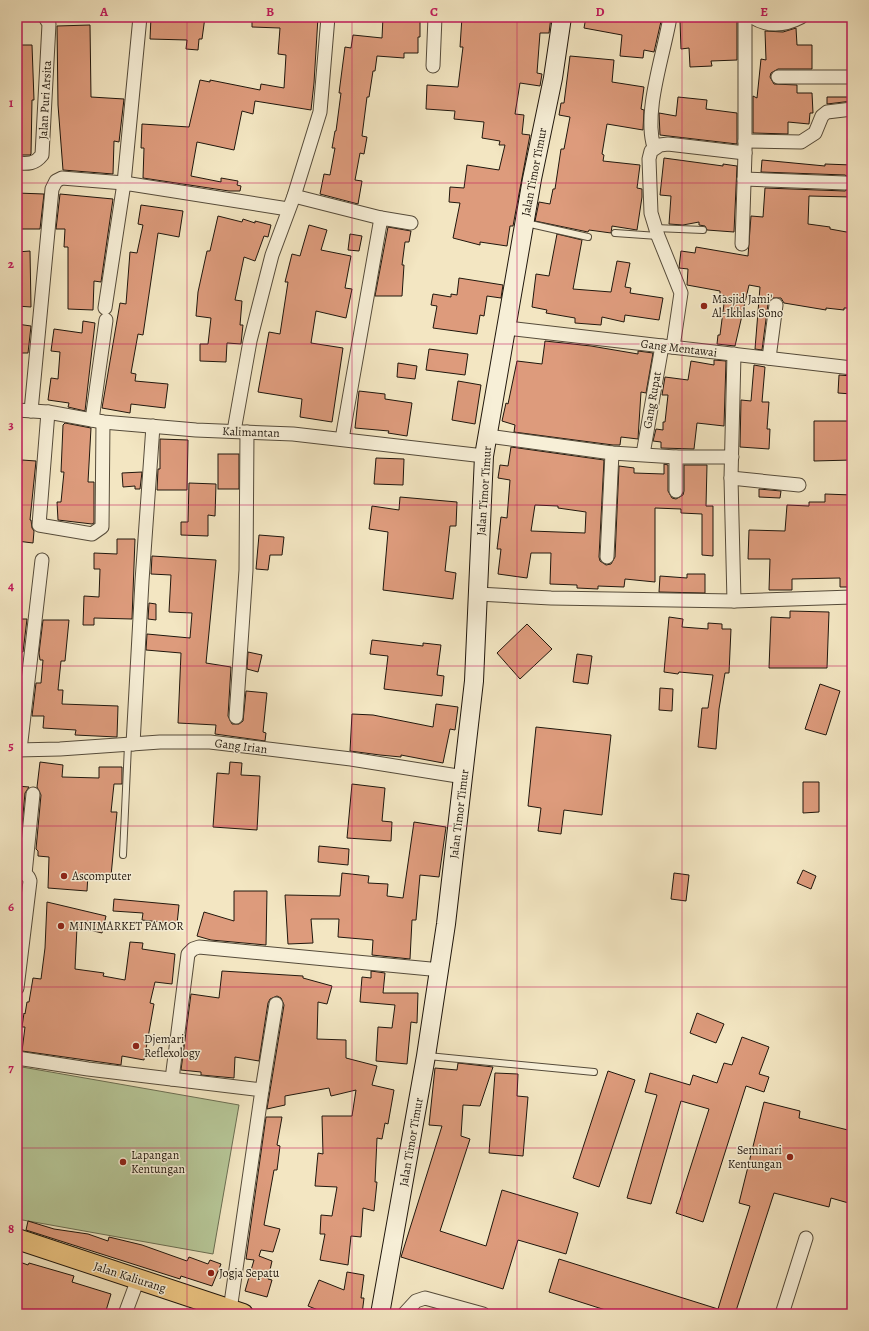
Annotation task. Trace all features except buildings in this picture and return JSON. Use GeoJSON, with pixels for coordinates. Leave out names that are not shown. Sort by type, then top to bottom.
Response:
{"type":"FeatureCollection","features":[{"type":"Feature","properties":{"kind":"main road","name":"Jalan Kaliurang"},"geometry":{"type":"LineString","coordinates":[[17,1239],[237,1312]]}},
{"type":"Feature","properties":{"kind":"street","name":"Jalan Puri Arsita"},"geometry":{"type":"LineString","coordinates":[[17,163],[29,164],[38,160],[42,155],[49,24],[45,17]]}},
{"type":"Feature","properties":{"kind":"street"},"geometry":{"type":"LineString","coordinates":[[48,412],[40,525],[92,534],[102,528],[98,421],[105,314],[124,183],[140,17]]}},
{"type":"Feature","properties":{"kind":"street"},"geometry":{"type":"LineString","coordinates":[[234,431],[250,341],[272,255],[294,196],[320,112],[328,17]]}},
{"type":"Feature","properties":{"kind":"street"},"geometry":{"type":"LineString","coordinates":[[432,66],[435,17]]}},
{"type":"Feature","properties":{"kind":"street","name":"Jalan Timor Timur"},"geometry":{"type":"LineString","coordinates":[[380,1314],[440,970],[464,777],[474,681],[484,456],[524,223],[553,78],[562,17]]}},
{"type":"Feature","properties":{"kind":"street"},"geometry":{"type":"LineString","coordinates":[[670,17],[650,118],[654,147],[668,144],[745,147],[800,142],[815,133],[822,116],[827,112],[852,109]]}},
{"type":"Feature","properties":{"kind":"street"},"geometry":{"type":"LineString","coordinates":[[742,244],[745,147],[745,17]]}},
{"type":"Feature","properties":{"kind":"street"},"geometry":{"type":"LineString","coordinates":[[752,17],[762,23],[781,25],[790,23],[800,17]]}},
{"type":"Feature","properties":{"kind":"street"},"geometry":{"type":"LineString","coordinates":[[778,77],[852,77]]}},
{"type":"Feature","properties":{"kind":"street","name":"Gang Rupat"},"geometry":{"type":"LineString","coordinates":[[643,454],[667,347],[681,293],[651,213],[649,159],[654,147]]}},
{"type":"Feature","properties":{"kind":"street"},"geometry":{"type":"LineString","coordinates":[[31,410],[52,189],[56,181],[62,178],[124,183],[288,209]]}},
{"type":"Feature","properties":{"kind":"street"},"geometry":{"type":"LineString","coordinates":[[744,179],[845,183]]}},
{"type":"Feature","properties":{"kind":"street"},"geometry":{"type":"LineString","coordinates":[[294,196],[381,218],[410,223]]}},
{"type":"Feature","properties":{"kind":"street"},"geometry":{"type":"LineString","coordinates":[[342,439],[381,218]]}},
{"type":"Feature","properties":{"kind":"street"},"geometry":{"type":"LineString","coordinates":[[769,358],[776,305]]}},
{"type":"Feature","properties":{"kind":"street","name":"Gang Mentawai"},"geometry":{"type":"LineString","coordinates":[[507,328],[852,368]]}},
{"type":"Feature","properties":{"kind":"street"},"geometry":{"type":"LineString","coordinates":[[734,354],[731,478],[734,601]]}},
{"type":"Feature","properties":{"kind":"street","name":"Kalimantan"},"geometry":{"type":"LineString","coordinates":[[17,410],[31,410],[98,421],[153,426],[293,434],[484,456]]}},
{"type":"Feature","properties":{"kind":"street"},"geometry":{"type":"LineString","coordinates":[[131,745],[153,426]]}},
{"type":"Feature","properties":{"kind":"street"},"geometry":{"type":"LineString","coordinates":[[236,718],[246,570],[247,432]]}},
{"type":"Feature","properties":{"kind":"street"},"geometry":{"type":"LineString","coordinates":[[488,436],[612,453],[676,457],[732,457]]}},
{"type":"Feature","properties":{"kind":"street"},"geometry":{"type":"LineString","coordinates":[[607,557],[612,453]]}},
{"type":"Feature","properties":{"kind":"street"},"geometry":{"type":"LineString","coordinates":[[676,457],[676,491]]}},
{"type":"Feature","properties":{"kind":"street"},"geometry":{"type":"LineString","coordinates":[[731,478],[799,485]]}},
{"type":"Feature","properties":{"kind":"street"},"geometry":{"type":"LineString","coordinates":[[19,750],[42,560]]}},
{"type":"Feature","properties":{"kind":"street"},"geometry":{"type":"LineString","coordinates":[[478,594],[551,598],[734,601],[852,597]]}},
{"type":"Feature","properties":{"kind":"street","name":"Gang Irian"},"geometry":{"type":"LineString","coordinates":[[19,750],[210,742],[351,759],[464,777]]}},
{"type":"Feature","properties":{"kind":"street"},"geometry":{"type":"LineString","coordinates":[[17,988],[30,881],[29,876],[21,872],[33,794]]}},
{"type":"Feature","properties":{"kind":"street"},"geometry":{"type":"LineString","coordinates":[[172,1079],[188,954],[193,949],[200,947],[440,970]]}},
{"type":"Feature","properties":{"kind":"street"},"geometry":{"type":"LineString","coordinates":[[237,1312],[262,1090],[276,1004]]}},
{"type":"Feature","properties":{"kind":"street"},"geometry":{"type":"LineString","coordinates":[[17,1058],[88,1069],[262,1090]]}},
{"type":"Feature","properties":{"kind":"street"},"geometry":{"type":"LineString","coordinates":[[782,1314],[806,1238]]}},
{"type":"Feature","properties":{"kind":"street"},"geometry":{"type":"LineString","coordinates":[[125,1314],[138,1279]]}},
{"type":"Feature","properties":{"kind":"street"},"geometry":{"type":"LineString","coordinates":[[404,1314],[416,1301],[425,1298],[483,1314]]}},
{"type":"Feature","properties":{"kind":"lane"},"geometry":{"type":"LineString","coordinates":[[524,223],[588,237]]}},
{"type":"Feature","properties":{"kind":"lane"},"geometry":{"type":"LineString","coordinates":[[615,234],[704,230]]}},
{"type":"Feature","properties":{"kind":"lane"},"geometry":{"type":"LineString","coordinates":[[123,855],[131,745]]}},
{"type":"Feature","properties":{"kind":"lane"},"geometry":{"type":"LineString","coordinates":[[426,1056],[594,1072]]}},
{"type":"Feature","properties":{"kind":"green space","name":"Lapangan Kentungan"},"geometry":{"type":"Polygon","coordinates":[[[22,1067],[239,1105],[213,1254],[17,1219],[17,1094],[22,1067]]]}},
{"type":"Feature","properties":{"kind":"place","name":"Masjid Jami' Al-Ikhlas Sono"},"geometry":{"type":"Point","coordinates":[704,306]}},
{"type":"Feature","properties":{"kind":"place","name":"Ascomputer"},"geometry":{"type":"Point","coordinates":[64,876]}},
{"type":"Feature","properties":{"kind":"place","name":"MINIMARKET PAMOR"},"geometry":{"type":"Point","coordinates":[61,926]}},
{"type":"Feature","properties":{"kind":"place","name":"Djemari Reflexology"},"geometry":{"type":"Point","coordinates":[136,1046]}},
{"type":"Feature","properties":{"kind":"place","name":"Seminari Kentungan"},"geometry":{"type":"Point","coordinates":[790,1157]}},
{"type":"Feature","properties":{"kind":"place","name":"Lapangan Kentungan"},"geometry":{"type":"Point","coordinates":[123,1162]}},
{"type":"Feature","properties":{"kind":"place","name":"Jogja Sepatu"},"geometry":{"type":"Point","coordinates":[211,1273]}}]}
